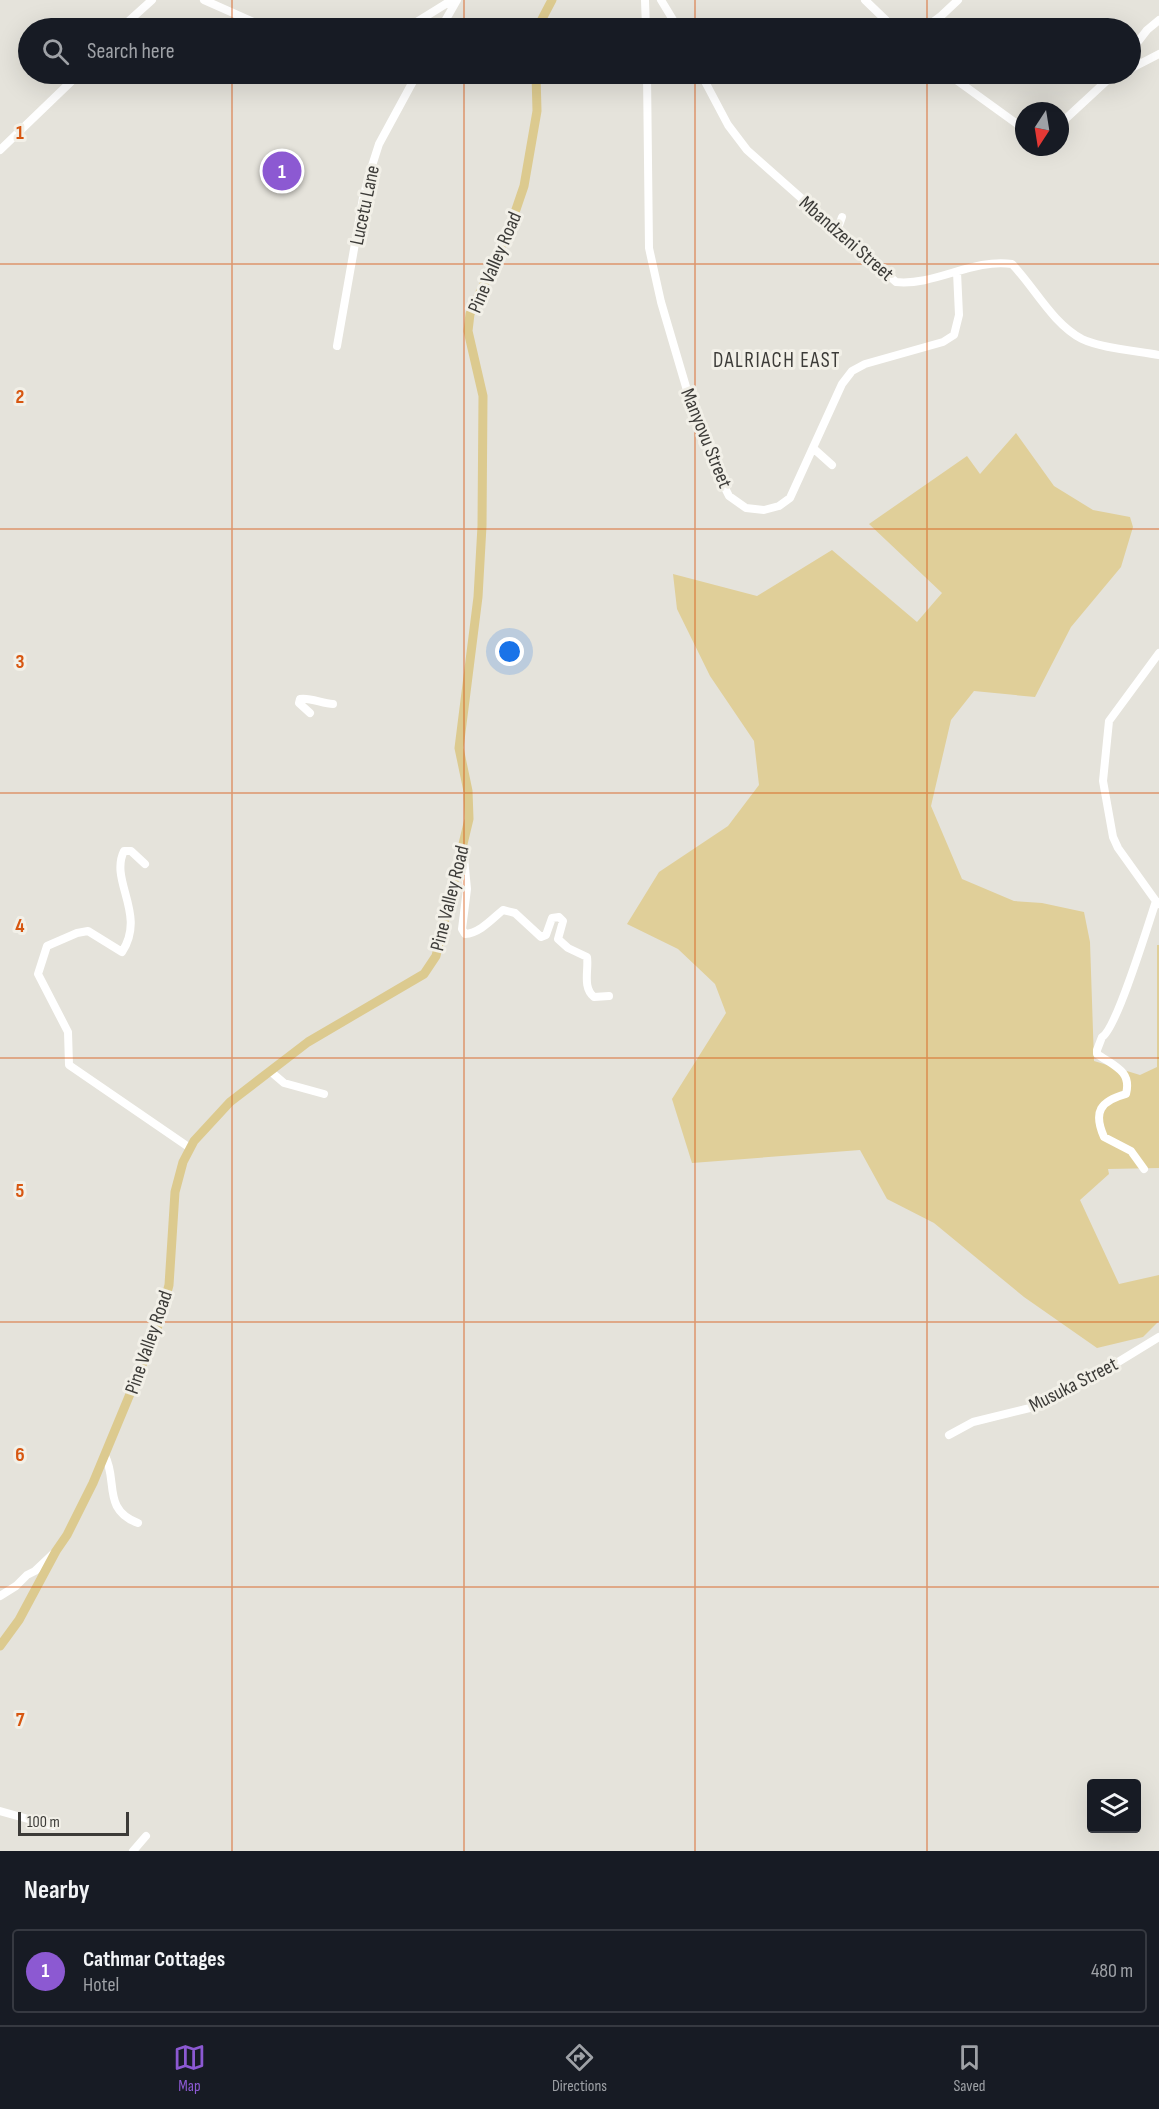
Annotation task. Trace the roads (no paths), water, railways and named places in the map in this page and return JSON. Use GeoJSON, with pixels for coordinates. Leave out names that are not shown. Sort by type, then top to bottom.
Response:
{"type":"FeatureCollection","features":[{"type":"Feature","properties":{"kind":"main road"},"geometry":{"type":"LineString","coordinates":[[543,18],[552,0]]}},
{"type":"Feature","properties":{"kind":"main road","name":"Pine Valley Road"},"geometry":{"type":"LineString","coordinates":[[0,1646],[19,1620],[56,1551],[68,1535],[105,1456],[157,1329],[169,1285],[175,1192],[183,1162],[194,1141],[230,1102],[270,1071],[308,1042],[424,974],[436,956],[469,819],[468,791],[459,748],[478,597],[482,526],[483,396],[468,331],[470,314],[510,230],[524,186],[537,111],[536,84]]}},
{"type":"Feature","properties":{"kind":"street"},"geometry":{"type":"LineString","coordinates":[[132,18],[152,0]]}},
{"type":"Feature","properties":{"kind":"street"},"geometry":{"type":"LineString","coordinates":[[204,0],[244,18]]}},
{"type":"Feature","properties":{"kind":"street"},"geometry":{"type":"LineString","coordinates":[[423,18],[452,0]]}},
{"type":"Feature","properties":{"kind":"street"},"geometry":{"type":"LineString","coordinates":[[447,18],[457,0]]}},
{"type":"Feature","properties":{"kind":"street"},"geometry":{"type":"LineString","coordinates":[[645,0],[646,18]]}},
{"type":"Feature","properties":{"kind":"street"},"geometry":{"type":"LineString","coordinates":[[661,0],[672,18]]}},
{"type":"Feature","properties":{"kind":"street"},"geometry":{"type":"LineString","coordinates":[[865,0],[884,18]]}},
{"type":"Feature","properties":{"kind":"street"},"geometry":{"type":"LineString","coordinates":[[938,18],[958,0]]}},
{"type":"Feature","properties":{"kind":"street"},"geometry":{"type":"LineString","coordinates":[[1141,38],[1159,20]]}},
{"type":"Feature","properties":{"kind":"street"},"geometry":{"type":"LineString","coordinates":[[1141,64],[1159,54]]}},
{"type":"Feature","properties":{"kind":"street"},"geometry":{"type":"LineString","coordinates":[[0,150],[69,84]]}},
{"type":"Feature","properties":{"kind":"street","name":"Lucetu Lane"},"geometry":{"type":"LineString","coordinates":[[337,346],[363,198],[370,172],[379,144],[412,84]]}},
{"type":"Feature","properties":{"kind":"street","name":"Manyovu Street"},"geometry":{"type":"LineString","coordinates":[[647,84],[649,248],[661,302],[689,397],[719,476],[729,496],[746,508],[764,510],[779,506],[790,498],[842,384],[852,371],[865,364],[943,342],[954,335],[960,315],[957,272]]}},
{"type":"Feature","properties":{"kind":"street","name":"Mbandzeni Street"},"geometry":{"type":"LineString","coordinates":[[706,84],[728,125],[747,150],[896,282],[906,283],[990,263],[1012,264],[1057,318],[1083,339],[1159,355]]}},
{"type":"Feature","properties":{"kind":"street"},"geometry":{"type":"LineString","coordinates":[[962,84],[1015,122]]}},
{"type":"Feature","properties":{"kind":"street"},"geometry":{"type":"LineString","coordinates":[[1069,116],[1103,84]]}},
{"type":"Feature","properties":{"kind":"street"},"geometry":{"type":"LineString","coordinates":[[837,231],[842,217]]}},
{"type":"Feature","properties":{"kind":"street"},"geometry":{"type":"LineString","coordinates":[[813,448],[832,465]]}},
{"type":"Feature","properties":{"kind":"street"},"geometry":{"type":"LineString","coordinates":[[1144,1169],[1131,1151],[1104,1137],[1098,1123],[1107,1101],[1126,1094],[1129,1083],[1125,1075],[1097,1054],[1097,1050],[1102,1037],[1107,1035],[1118,1010],[1157,903],[1118,848],[1113,837],[1103,781],[1109,721],[1159,652]]}},
{"type":"Feature","properties":{"kind":"street"},"geometry":{"type":"LineString","coordinates":[[310,713],[299,703],[300,699],[333,704]]}},
{"type":"Feature","properties":{"kind":"street"},"geometry":{"type":"LineString","coordinates":[[463,846],[467,889],[462,929],[465,934],[472,934],[503,910],[515,913],[541,937],[546,934],[552,918],[559,917],[563,921],[558,939],[561,944],[587,957],[586,979],[590,994],[594,997],[609,996]]}},
{"type":"Feature","properties":{"kind":"street"},"geometry":{"type":"LineString","coordinates":[[144,864],[131,850],[124,851],[120,859],[132,921],[129,942],[122,952],[88,931],[77,933],[47,946],[38,974],[68,1032],[69,1065],[190,1148]]}},
{"type":"Feature","properties":{"kind":"street"},"geometry":{"type":"LineString","coordinates":[[270,1071],[284,1083],[324,1094]]}},
{"type":"Feature","properties":{"kind":"street","name":"Musuka Street"},"geometry":{"type":"LineString","coordinates":[[949,1435],[974,1422],[1038,1406],[1159,1337]]}},
{"type":"Feature","properties":{"kind":"street"},"geometry":{"type":"LineString","coordinates":[[105,1456],[109,1463],[111,1493],[119,1509],[129,1520],[138,1523]]}},
{"type":"Feature","properties":{"kind":"street"},"geometry":{"type":"LineString","coordinates":[[0,1596],[35,1571],[56,1551]]}},
{"type":"Feature","properties":{"kind":"street"},"geometry":{"type":"LineString","coordinates":[[0,1810],[53,1826]]}},
{"type":"Feature","properties":{"kind":"street"},"geometry":{"type":"LineString","coordinates":[[133,1851],[146,1836]]}},
{"type":"Feature","properties":{"kind":"place","name":"Cathmar Cottages"},"geometry":{"type":"Point","coordinates":[282,171]}},
{"type":"Feature","properties":{"kind":"district","name":"DALRIACH EAST"},"geometry":{"type":"Point","coordinates":[777,360]}}]}
